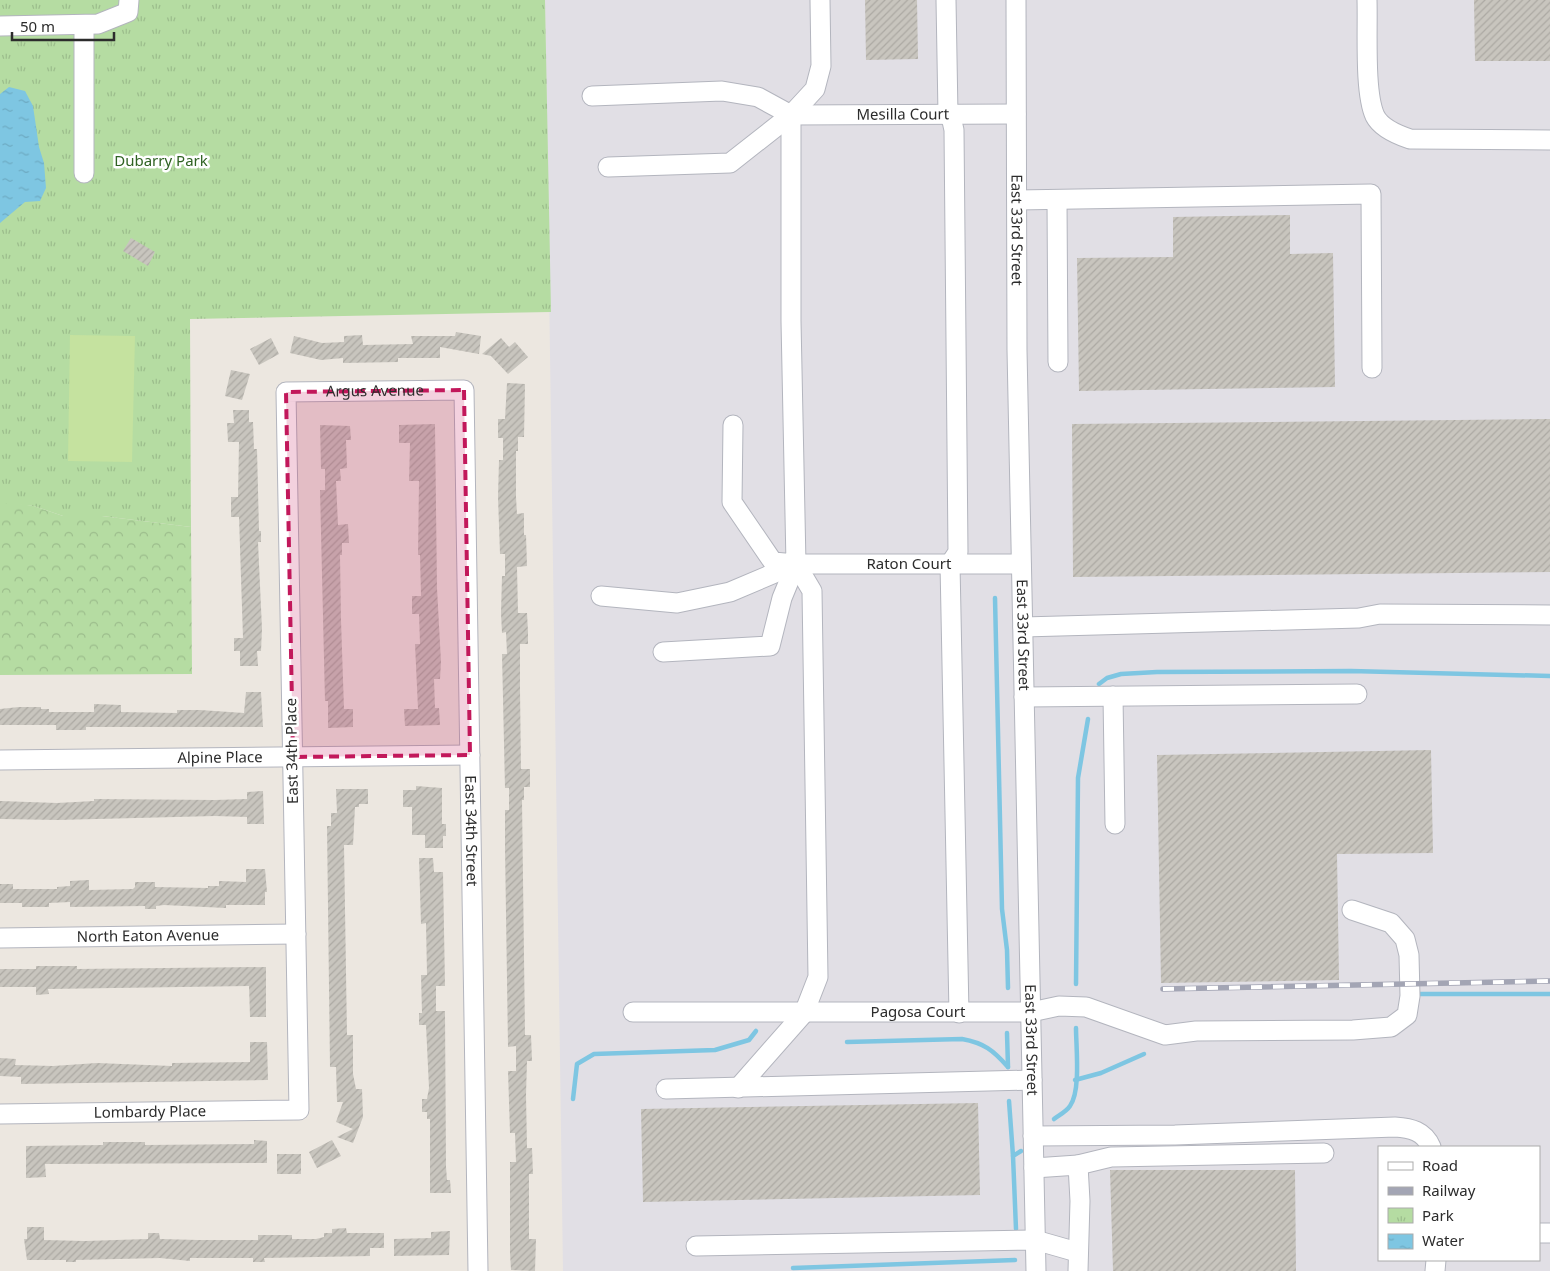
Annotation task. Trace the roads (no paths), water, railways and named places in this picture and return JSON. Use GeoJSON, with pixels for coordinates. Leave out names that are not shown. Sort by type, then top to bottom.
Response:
{"type":"FeatureCollection","features":[{"type":"Feature","properties":{"kind":"street"},"geometry":{"type":"LineString","coordinates":[[0,26],[84,26],[98,24],[128,12],[128,0]]}},
{"type":"Feature","properties":{"kind":"street"},"geometry":{"type":"LineString","coordinates":[[608,167],[730,163],[792,115],[815,89],[821,66],[820,0]]}},
{"type":"Feature","properties":{"kind":"street"},"geometry":{"type":"LineString","coordinates":[[946,0],[948,114],[954,130],[958,552],[950,564],[959,1013]]}},
{"type":"Feature","properties":{"kind":"street","name":"East 33rd Street"},"geometry":{"type":"LineString","coordinates":[[1016,0],[1016,200],[1021,564],[1036,1271]]}},
{"type":"Feature","properties":{"kind":"street"},"geometry":{"type":"LineString","coordinates":[[1367,0],[1370,90],[1375,117],[1394,134],[1410,139],[1550,140]]}},
{"type":"Feature","properties":{"kind":"street"},"geometry":{"type":"LineString","coordinates":[[84,26],[84,173]]}},
{"type":"Feature","properties":{"kind":"street"},"geometry":{"type":"LineString","coordinates":[[592,96],[722,91],[758,97],[792,115]]}},
{"type":"Feature","properties":{"kind":"street","name":"Mesilla Court"},"geometry":{"type":"LineString","coordinates":[[792,115],[1016,114]]}},
{"type":"Feature","properties":{"kind":"street"},"geometry":{"type":"LineString","coordinates":[[663,652],[770,646],[782,598],[796,564],[791,321],[792,115]]}},
{"type":"Feature","properties":{"kind":"street"},"geometry":{"type":"LineString","coordinates":[[1016,200],[1371,194],[1372,368]]}},
{"type":"Feature","properties":{"kind":"street"},"geometry":{"type":"LineString","coordinates":[[1057,200],[1058,362]]}},
{"type":"Feature","properties":{"kind":"street","name":"Argus Avenue"},"geometry":{"type":"LineString","coordinates":[[286,392],[464,390]]}},
{"type":"Feature","properties":{"kind":"street","name":"East 34th Street"},"geometry":{"type":"LineString","coordinates":[[464,390],[478,1271]]}},
{"type":"Feature","properties":{"kind":"street","name":"East 34th Place"},"geometry":{"type":"LineString","coordinates":[[286,392],[299,1110]]}},
{"type":"Feature","properties":{"kind":"street"},"geometry":{"type":"LineString","coordinates":[[734,426],[732,502],[773,562],[796,564]]}},
{"type":"Feature","properties":{"kind":"street"},"geometry":{"type":"LineString","coordinates":[[601,596],[678,603],[730,592],[796,564]]}},
{"type":"Feature","properties":{"kind":"street"},"geometry":{"type":"LineString","coordinates":[[738,1088],[804,1013],[818,977],[812,591],[796,564]]}},
{"type":"Feature","properties":{"kind":"street","name":"Raton Court"},"geometry":{"type":"LineString","coordinates":[[796,564],[1021,564]]}},
{"type":"Feature","properties":{"kind":"street"},"geometry":{"type":"LineString","coordinates":[[1023,627],[1360,618],[1380,614],[1550,615]]}},
{"type":"Feature","properties":{"kind":"street"},"geometry":{"type":"LineString","coordinates":[[1024,697],[1357,694]]}},
{"type":"Feature","properties":{"kind":"street"},"geometry":{"type":"LineString","coordinates":[[1113,696],[1114,824]]}},
{"type":"Feature","properties":{"kind":"street","name":"Alpine Place"},"geometry":{"type":"LineString","coordinates":[[0,760],[470,755]]}},
{"type":"Feature","properties":{"kind":"street","name":"Pagosa Court"},"geometry":{"type":"LineString","coordinates":[[633,1012],[1031,1012],[1059,1006],[1086,1007],[1165,1035],[1196,1031],[1353,1030],[1391,1027],[1406,1015],[1410,996],[1409,955],[1405,939],[1391,923],[1352,910]]}},
{"type":"Feature","properties":{"kind":"street","name":"North Eaton Avenue"},"geometry":{"type":"LineString","coordinates":[[0,938],[296,934]]}},
{"type":"Feature","properties":{"kind":"street"},"geometry":{"type":"LineString","coordinates":[[666,1089],[1032,1080]]}},
{"type":"Feature","properties":{"kind":"street","name":"Lombardy Place"},"geometry":{"type":"LineString","coordinates":[[0,1114],[299,1110]]}},
{"type":"Feature","properties":{"kind":"street"},"geometry":{"type":"LineString","coordinates":[[1033,1136],[1175,1135],[1395,1127],[1410,1128],[1420,1133],[1430,1146]]}},
{"type":"Feature","properties":{"kind":"street"},"geometry":{"type":"LineString","coordinates":[[1034,1168],[1078,1165],[1111,1158],[1324,1153]]}},
{"type":"Feature","properties":{"kind":"street"},"geometry":{"type":"LineString","coordinates":[[696,1246],[1035,1240],[1077,1262],[1080,1201],[1078,1165]]}},
{"type":"Feature","properties":{"kind":"water"},"geometry":{"type":"Polygon","coordinates":[[[9,87],[25,91],[33,106],[39,147],[44,163],[46,188],[40,201],[25,202],[0,223],[0,94],[9,87]]]}},
{"type":"Feature","properties":{"kind":"waterway"},"geometry":{"type":"LineString","coordinates":[[995,598],[1002,909],[1007,950],[1008,988]]}},
{"type":"Feature","properties":{"kind":"waterway"},"geometry":{"type":"LineString","coordinates":[[1099,684],[1107,678],[1121,674],[1157,672],[1351,671],[1550,676]]}},
{"type":"Feature","properties":{"kind":"waterway"},"geometry":{"type":"LineString","coordinates":[[1076,984],[1078,778],[1088,719]]}},
{"type":"Feature","properties":{"kind":"waterway"},"geometry":{"type":"LineString","coordinates":[[1420,994],[1550,994]]}},
{"type":"Feature","properties":{"kind":"waterway"},"geometry":{"type":"LineString","coordinates":[[1054,1119],[1070,1106],[1076,1090],[1076,1028]]}},
{"type":"Feature","properties":{"kind":"waterway"},"geometry":{"type":"LineString","coordinates":[[573,1099],[577,1064],[594,1054],[715,1050],[749,1040],[756,1031]]}},
{"type":"Feature","properties":{"kind":"waterway"},"geometry":{"type":"LineString","coordinates":[[1007,1033],[1008,1067]]}},
{"type":"Feature","properties":{"kind":"waterway"},"geometry":{"type":"LineString","coordinates":[[847,1042],[962,1039],[988,1048],[1008,1067]]}},
{"type":"Feature","properties":{"kind":"waterway"},"geometry":{"type":"LineString","coordinates":[[1075,1080],[1101,1073],[1144,1054]]}},
{"type":"Feature","properties":{"kind":"waterway"},"geometry":{"type":"LineString","coordinates":[[1009,1101],[1013,1156]]}},
{"type":"Feature","properties":{"kind":"waterway"},"geometry":{"type":"LineString","coordinates":[[1016,1229],[1013,1156],[1021,1151]]}},
{"type":"Feature","properties":{"kind":"waterway"},"geometry":{"type":"LineString","coordinates":[[793,1268],[1015,1260]]}},
{"type":"Feature","properties":{"kind":"railway"},"geometry":{"type":"LineString","coordinates":[[1163,989],[1550,981]]}},
{"type":"Feature","properties":{"kind":"park label","name":"Dubarry Park"},"geometry":{"type":"Point","coordinates":[161,161]}}]}
